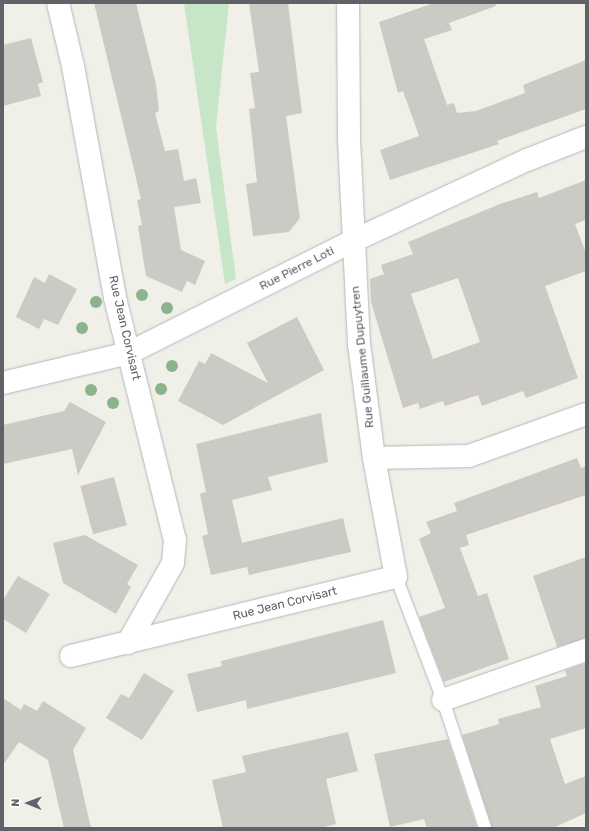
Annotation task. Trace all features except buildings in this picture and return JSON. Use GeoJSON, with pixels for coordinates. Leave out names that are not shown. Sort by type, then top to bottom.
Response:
{"type":"FeatureCollection","features":[{"type":"Feature","properties":{"kind":"street","name":"Rue Jean Corvisart"},"geometry":{"type":"LineString","coordinates":[[58,3],[73,66],[115,298],[175,551],[173,563],[128,643]]}},
{"type":"Feature","properties":{"kind":"street","name":"Rue Guillaume Dupuytren"},"geometry":{"type":"LineString","coordinates":[[348,3],[353,241],[359,344],[374,458],[396,577]]}},
{"type":"Feature","properties":{"kind":"street","name":"Rue Pierre Loti"},"geometry":{"type":"LineString","coordinates":[[3,383],[129,353],[353,241],[527,160],[586,137]]}},
{"type":"Feature","properties":{"kind":"street"},"geometry":{"type":"LineString","coordinates":[[374,458],[469,456],[586,414]]}},
{"type":"Feature","properties":{"kind":"street","name":"Rue Jean Corvisart"},"geometry":{"type":"LineString","coordinates":[[71,656],[396,577]]}},
{"type":"Feature","properties":{"kind":"street"},"geometry":{"type":"LineString","coordinates":[[443,700],[586,650]]}},
{"type":"Feature","properties":{"kind":"lane","name":"Rue Guillaume Dupuytren"},"geometry":{"type":"LineString","coordinates":[[396,577],[443,700],[485,828]]}},
{"type":"Feature","properties":{"kind":"green space"},"geometry":{"type":"Polygon","coordinates":[[[184,3],[229,3],[216,127],[236,279],[225,284],[184,3]]]}}]}
